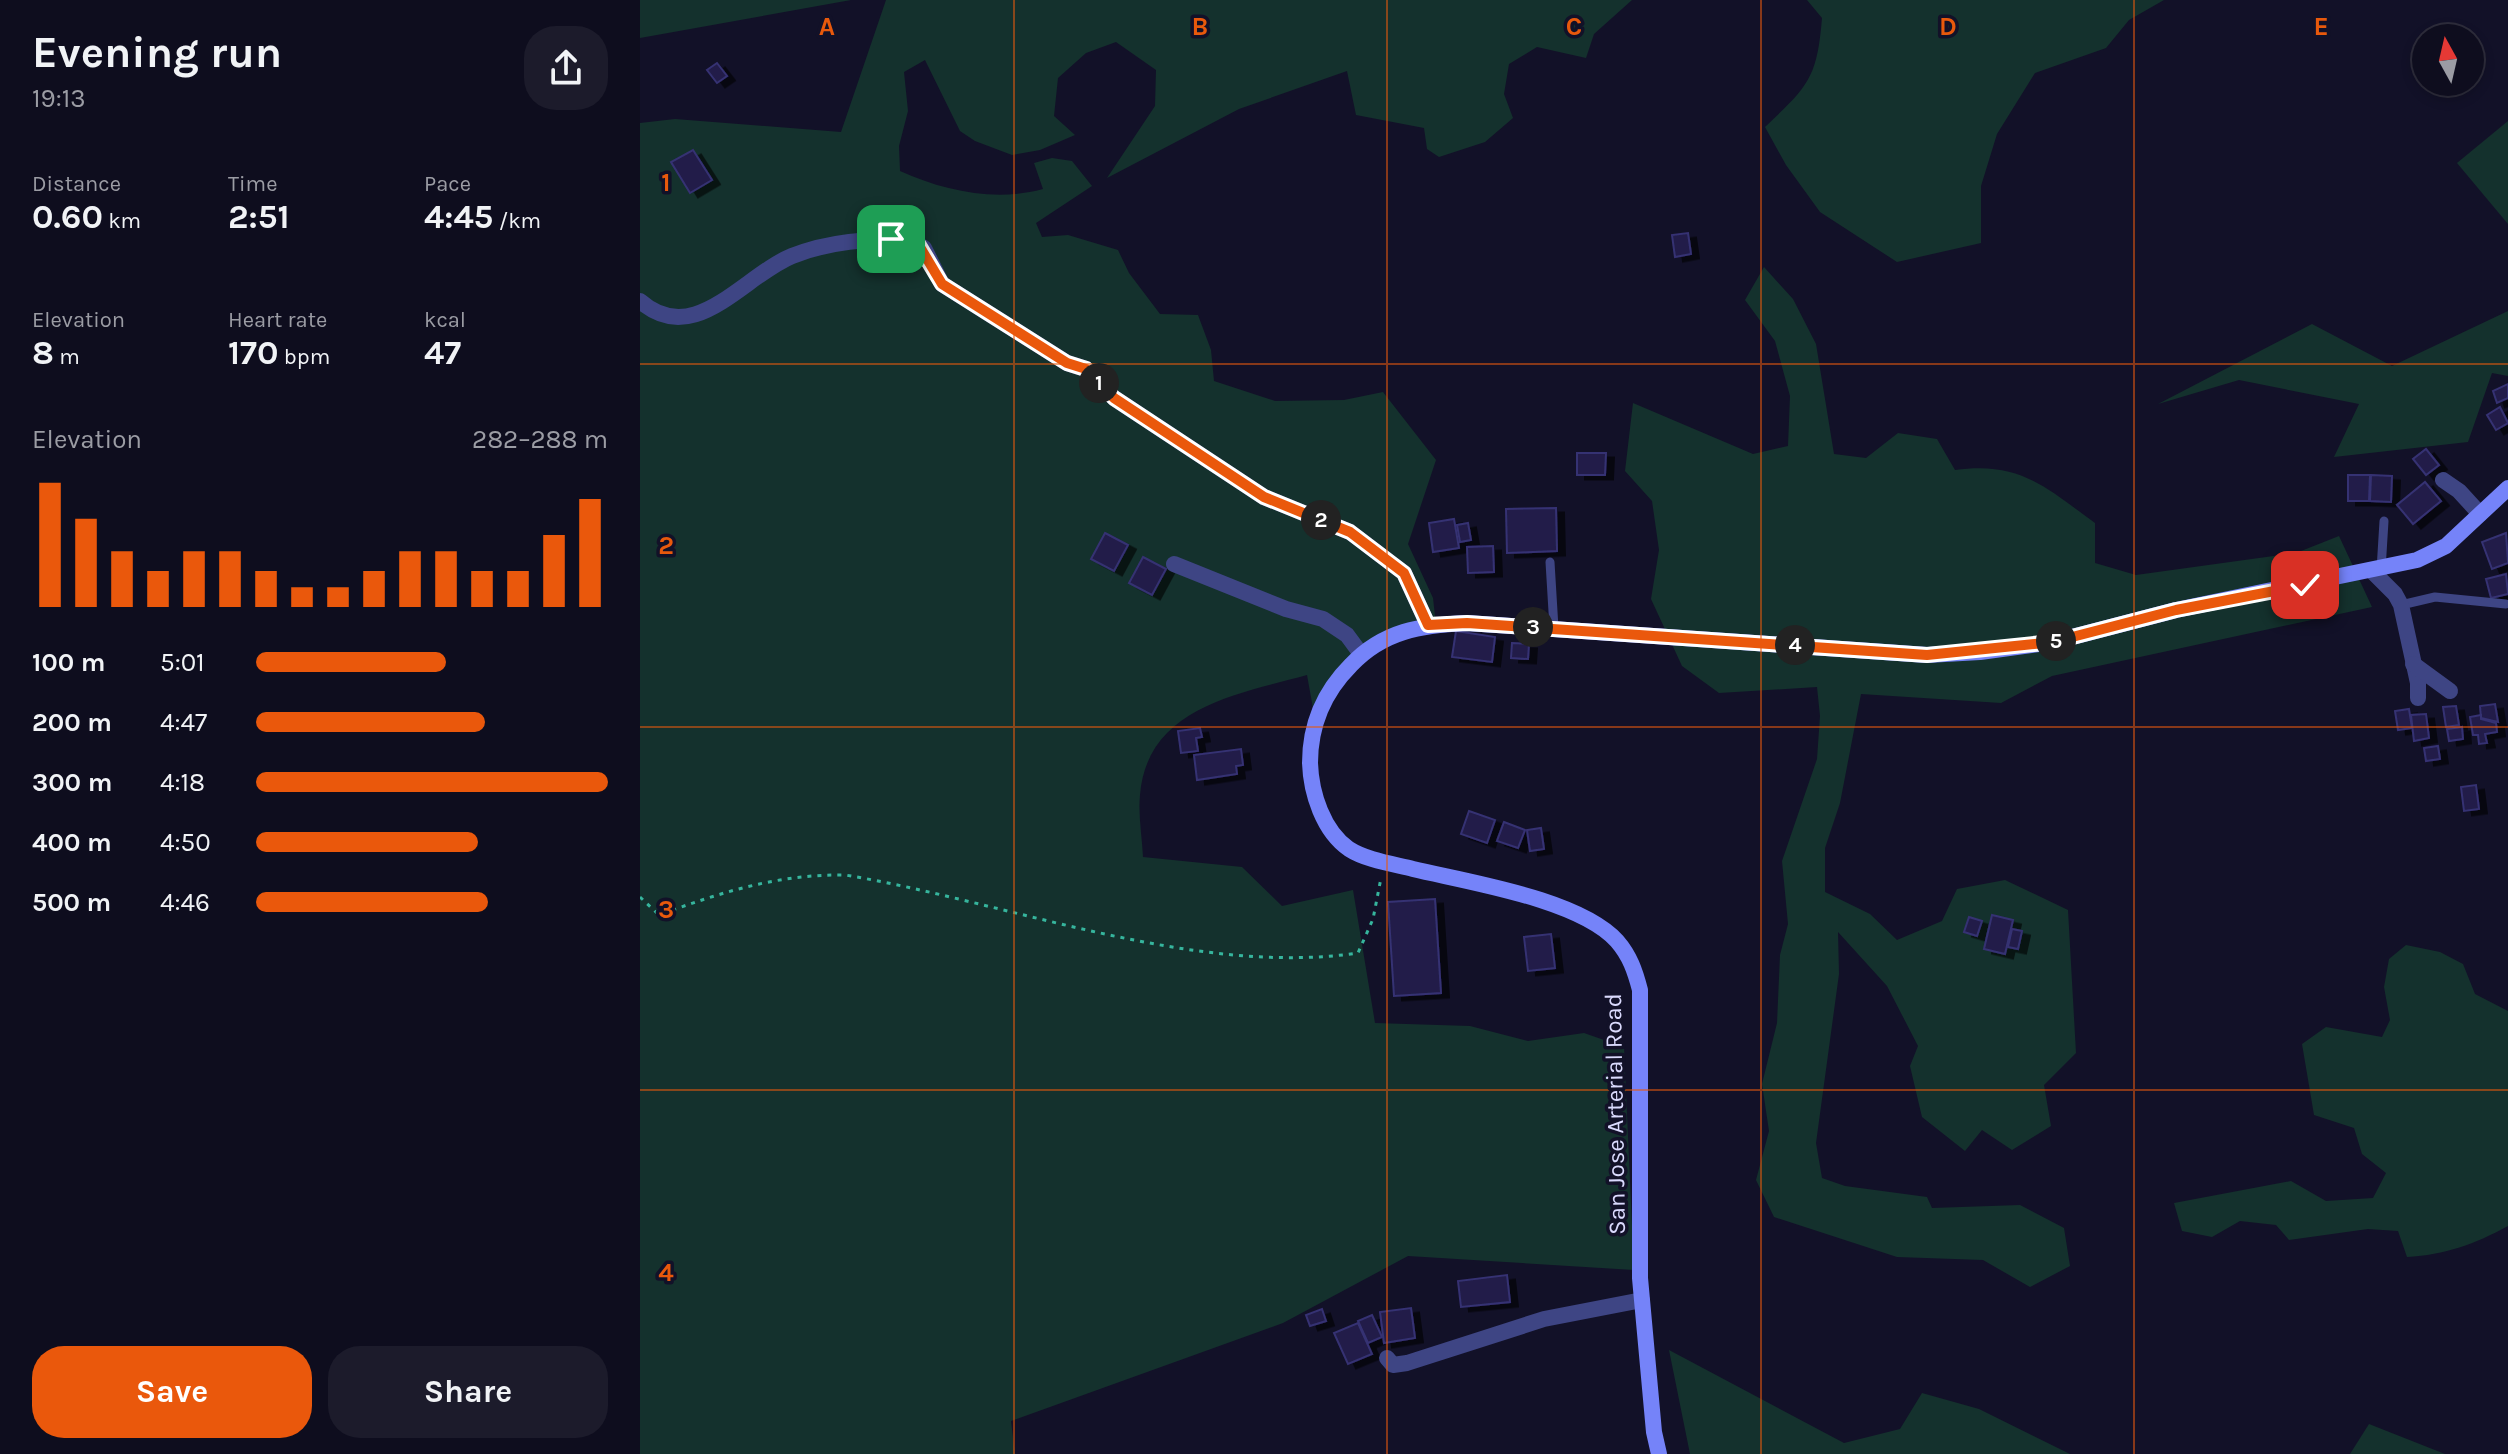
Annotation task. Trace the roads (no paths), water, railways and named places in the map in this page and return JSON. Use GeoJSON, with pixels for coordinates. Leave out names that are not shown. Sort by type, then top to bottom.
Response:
{"type":"FeatureCollection","features":[{"type":"Feature","properties":{"kind":"main road","name":"San Jose Arterial Road"},"geometry":{"type":"LineString","coordinates":[[1659,1454],[1654,1432],[1642,1300],[1640,990],[1633,963],[1615,939],[1587,920],[1506,889],[1385,862],[1349,849],[1324,821],[1311,782],[1310,743],[1321,707],[1335,681],[1361,654],[1392,634],[1428,625],[1467,623],[1554,628],[1927,655],[1980,652],[2053,642],[2176,610],[2377,571],[2417,560],[2446,546],[2508,488]]}},
{"type":"Feature","properties":{"kind":"street"},"geometry":{"type":"LineString","coordinates":[[640,301],[661,315],[677,319],[722,303],[792,256],[853,240],[908,239],[917,242],[942,284],[970,303],[1067,363],[1086,369],[1114,398],[1264,497],[1350,532],[1404,573],[1428,625]]}},
{"type":"Feature","properties":{"kind":"street"},"geometry":{"type":"LineString","coordinates":[[2443,480],[2459,491],[2480,514]]}},
{"type":"Feature","properties":{"kind":"street"},"geometry":{"type":"LineString","coordinates":[[1174,564],[1286,609],[1323,619],[1347,635],[1361,654]]}},
{"type":"Feature","properties":{"kind":"street"},"geometry":{"type":"LineString","coordinates":[[2377,571],[2401,605],[2418,698]]}},
{"type":"Feature","properties":{"kind":"street"},"geometry":{"type":"LineString","coordinates":[[2413,664],[2450,691]]}},
{"type":"Feature","properties":{"kind":"street"},"geometry":{"type":"LineString","coordinates":[[1387,1358],[1393,1365],[1407,1363],[1544,1319],[1642,1300]]}},
{"type":"Feature","properties":{"kind":"lane"},"geometry":{"type":"LineString","coordinates":[[2377,571],[2384,521]]}},
{"type":"Feature","properties":{"kind":"lane"},"geometry":{"type":"LineString","coordinates":[[1550,562],[1554,628]]}},
{"type":"Feature","properties":{"kind":"lane"},"geometry":{"type":"LineString","coordinates":[[2401,605],[2435,597],[2506,604]]}}]}
